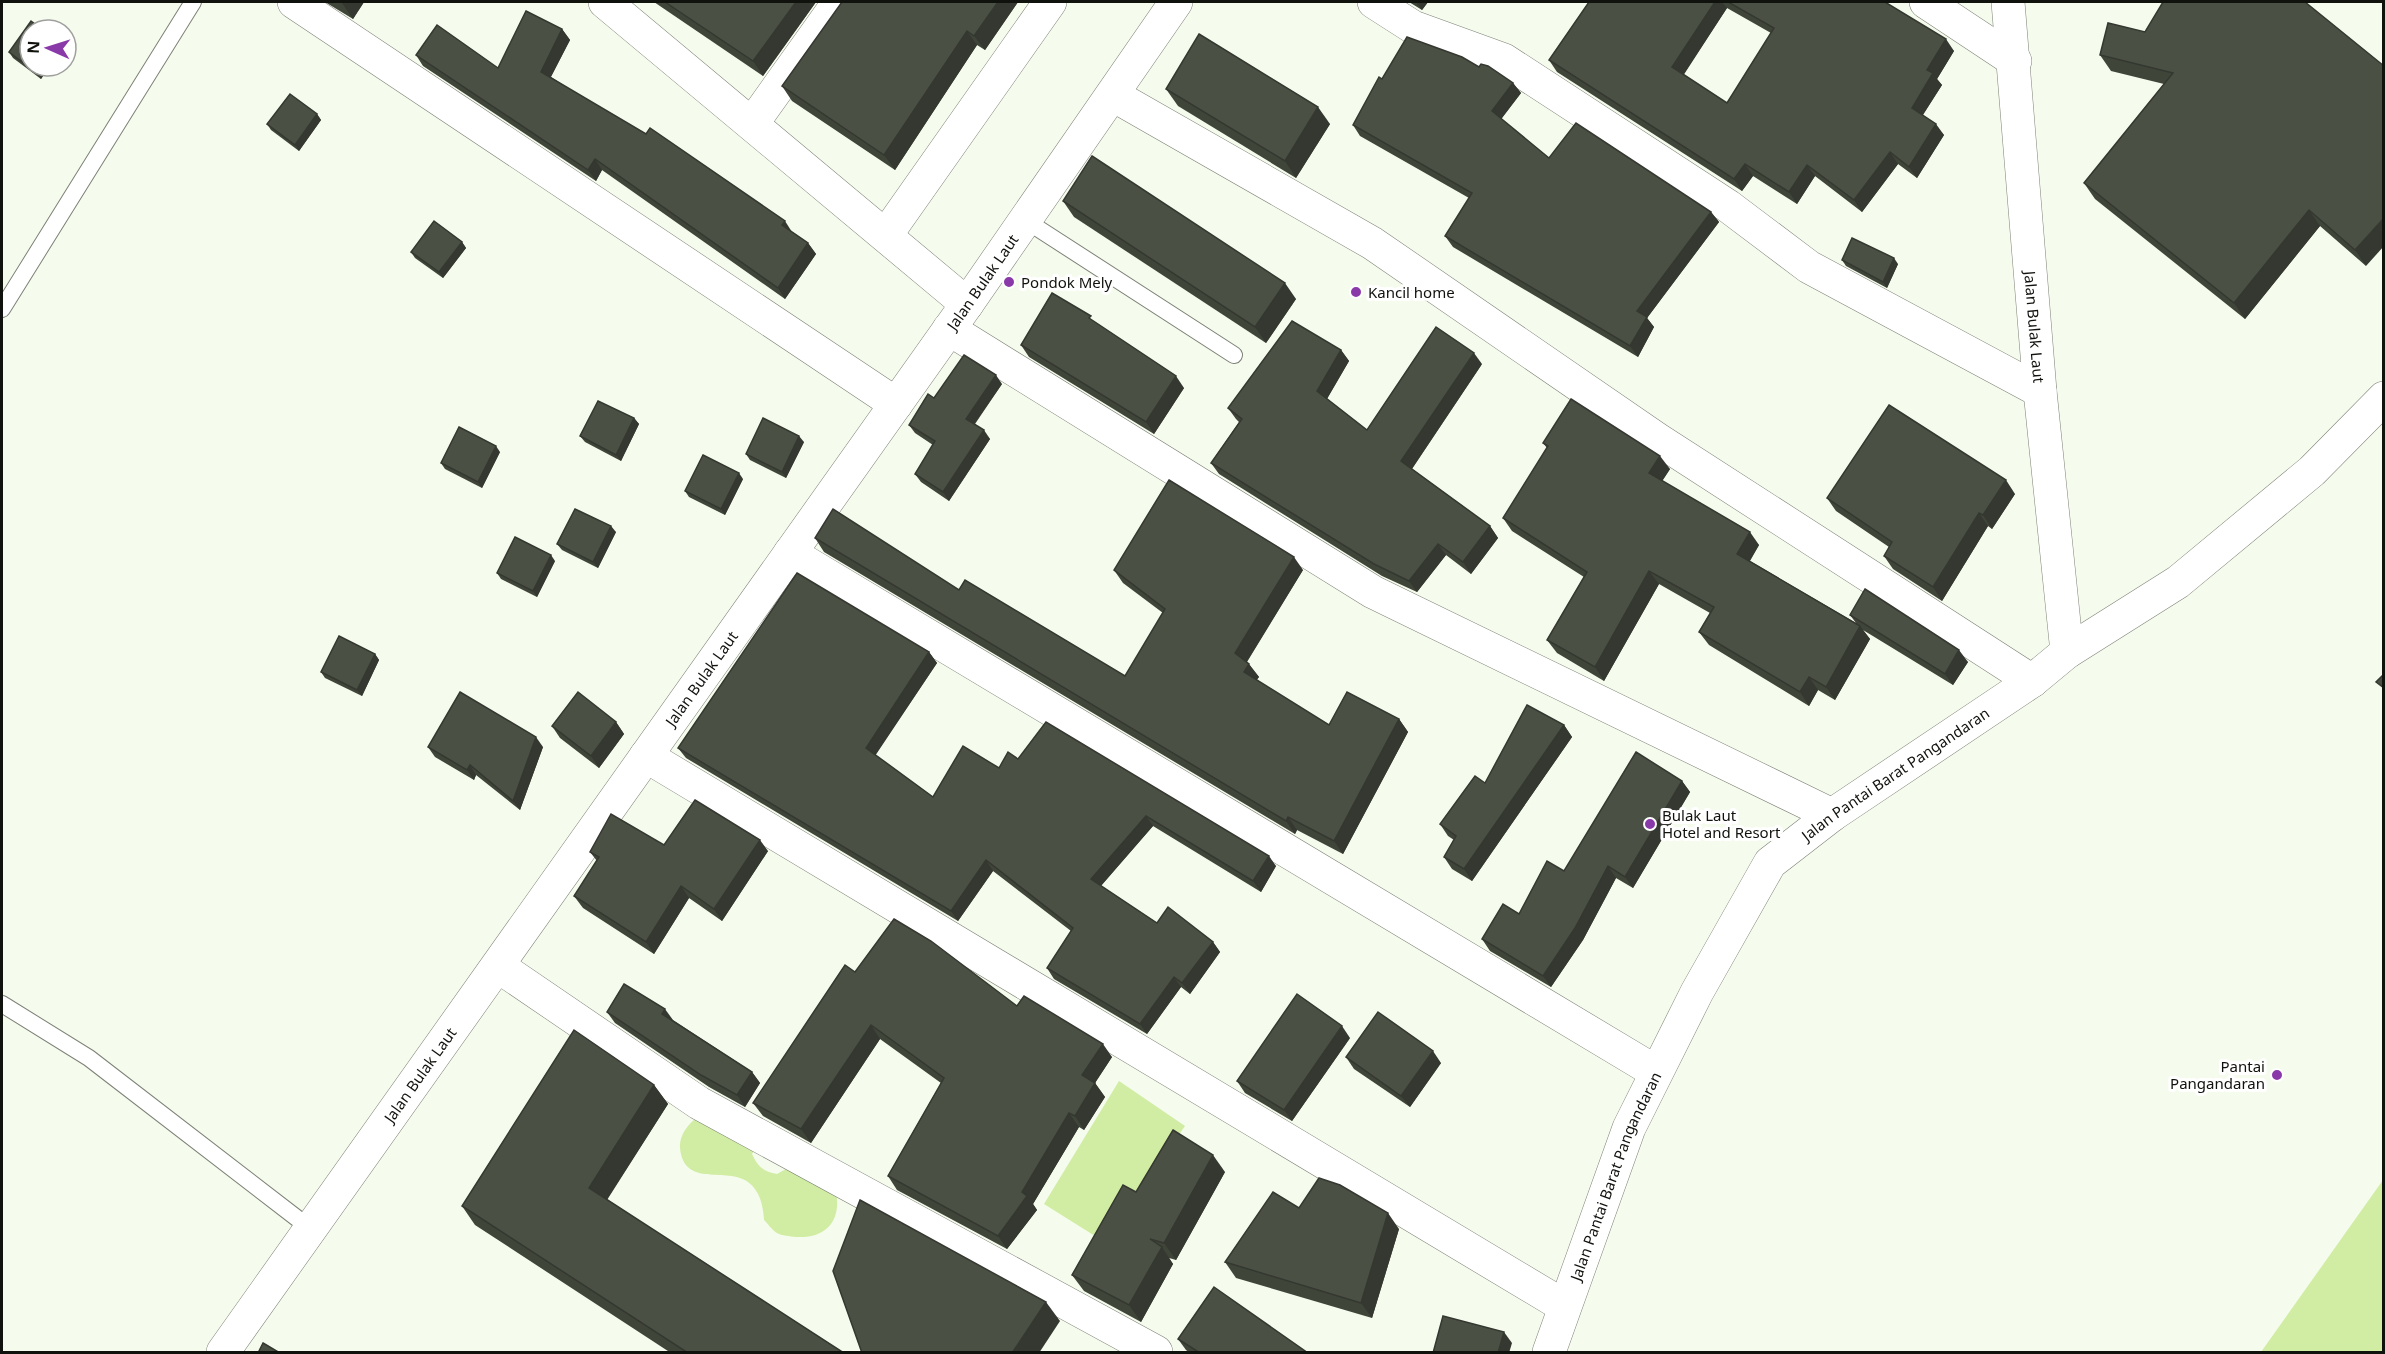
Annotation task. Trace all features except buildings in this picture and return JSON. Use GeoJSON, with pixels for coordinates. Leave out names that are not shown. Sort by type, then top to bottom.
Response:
{"type":"FeatureCollection","features":[{"type":"Feature","properties":{"kind":"street"},"geometry":{"type":"LineString","coordinates":[[294,2],[896,404]]}},
{"type":"Feature","properties":{"kind":"street"},"geometry":{"type":"LineString","coordinates":[[605,2],[886,235],[958,317],[1373,592],[1832,815]]}},
{"type":"Feature","properties":{"kind":"street"},"geometry":{"type":"LineString","coordinates":[[752,124],[839,2]]}},
{"type":"Feature","properties":{"kind":"street"},"geometry":{"type":"LineString","coordinates":[[886,235],[1050,2]]}},
{"type":"Feature","properties":{"kind":"street"},"geometry":{"type":"LineString","coordinates":[[1374,2],[1413,27],[1504,60],[1728,206],[1809,267],[2040,391]]}},
{"type":"Feature","properties":{"kind":"street"},"geometry":{"type":"LineString","coordinates":[[1926,2],[2015,61]]}},
{"type":"Feature","properties":{"kind":"street","name":"Jalan Bulak Laut"},"geometry":{"type":"LineString","coordinates":[[2008,2],[2015,61],[2040,391],[2067,652]]}},
{"type":"Feature","properties":{"kind":"street","name":"Jalan Bulak Laut"},"geometry":{"type":"LineString","coordinates":[[223,1353],[1113,95],[1163,6]]}},
{"type":"Feature","properties":{"kind":"street"},"geometry":{"type":"LineString","coordinates":[[1113,95],[1372,243],[1657,439],[2032,681]]}},
{"type":"Feature","properties":{"kind":"street","name":"Jalan Pantai Barat Pangandaran"},"geometry":{"type":"LineString","coordinates":[[1549,1353],[1629,1128],[1697,992],[1770,863],[1832,815],[2032,681],[2067,652],[2178,582],[2312,471],[2384,398]]}},
{"type":"Feature","properties":{"kind":"street"},"geometry":{"type":"LineString","coordinates":[[790,553],[1656,1072]]}},
{"type":"Feature","properties":{"kind":"street"},"geometry":{"type":"LineString","coordinates":[[646,756],[1564,1306]]}},
{"type":"Feature","properties":{"kind":"street"},"geometry":{"type":"LineString","coordinates":[[498,966],[699,1103],[1156,1353]]}},
{"type":"Feature","properties":{"kind":"lane"},"geometry":{"type":"LineString","coordinates":[[2,309],[193,2]]}},
{"type":"Feature","properties":{"kind":"lane"},"geometry":{"type":"LineString","coordinates":[[1025,220],[1234,355]]}},
{"type":"Feature","properties":{"kind":"lane"},"geometry":{"type":"LineString","coordinates":[[2,1004],[89,1058],[310,1229]]}},
{"type":"Feature","properties":{"kind":"shaded area"},"geometry":{"type":"Polygon","coordinates":[[[1119,1081],[1185,1126],[1103,1241],[1044,1204],[1119,1081]]]}},
{"type":"Feature","properties":{"kind":"shaded area"},"geometry":{"type":"Polygon","coordinates":[[[697,1117],[761,1140],[752,1154],[765,1170],[777,1174],[786,1169],[834,1184],[837,1206],[832,1223],[826,1230],[808,1237],[779,1234],[764,1220],[760,1199],[748,1182],[729,1176],[698,1173],[689,1168],[683,1161],[680,1143],[690,1123],[697,1117]]]}},
{"type":"Feature","properties":{"kind":"shaded area"},"geometry":{"type":"Polygon","coordinates":[[[2383,1180],[2383,1352],[2261,1352],[2383,1180]]]}},
{"type":"Feature","properties":{"kind":"place","name":"Pondok Mely"},"geometry":{"type":"Point","coordinates":[1009,282]}},
{"type":"Feature","properties":{"kind":"place","name":"Kancil home"},"geometry":{"type":"Point","coordinates":[1356,292]}},
{"type":"Feature","properties":{"kind":"place","name":"Bulak Laut Hotel and Resort"},"geometry":{"type":"Point","coordinates":[1650,824]}},
{"type":"Feature","properties":{"kind":"place","name":"Pantai Pangandaran"},"geometry":{"type":"Point","coordinates":[2277,1075]}}]}
